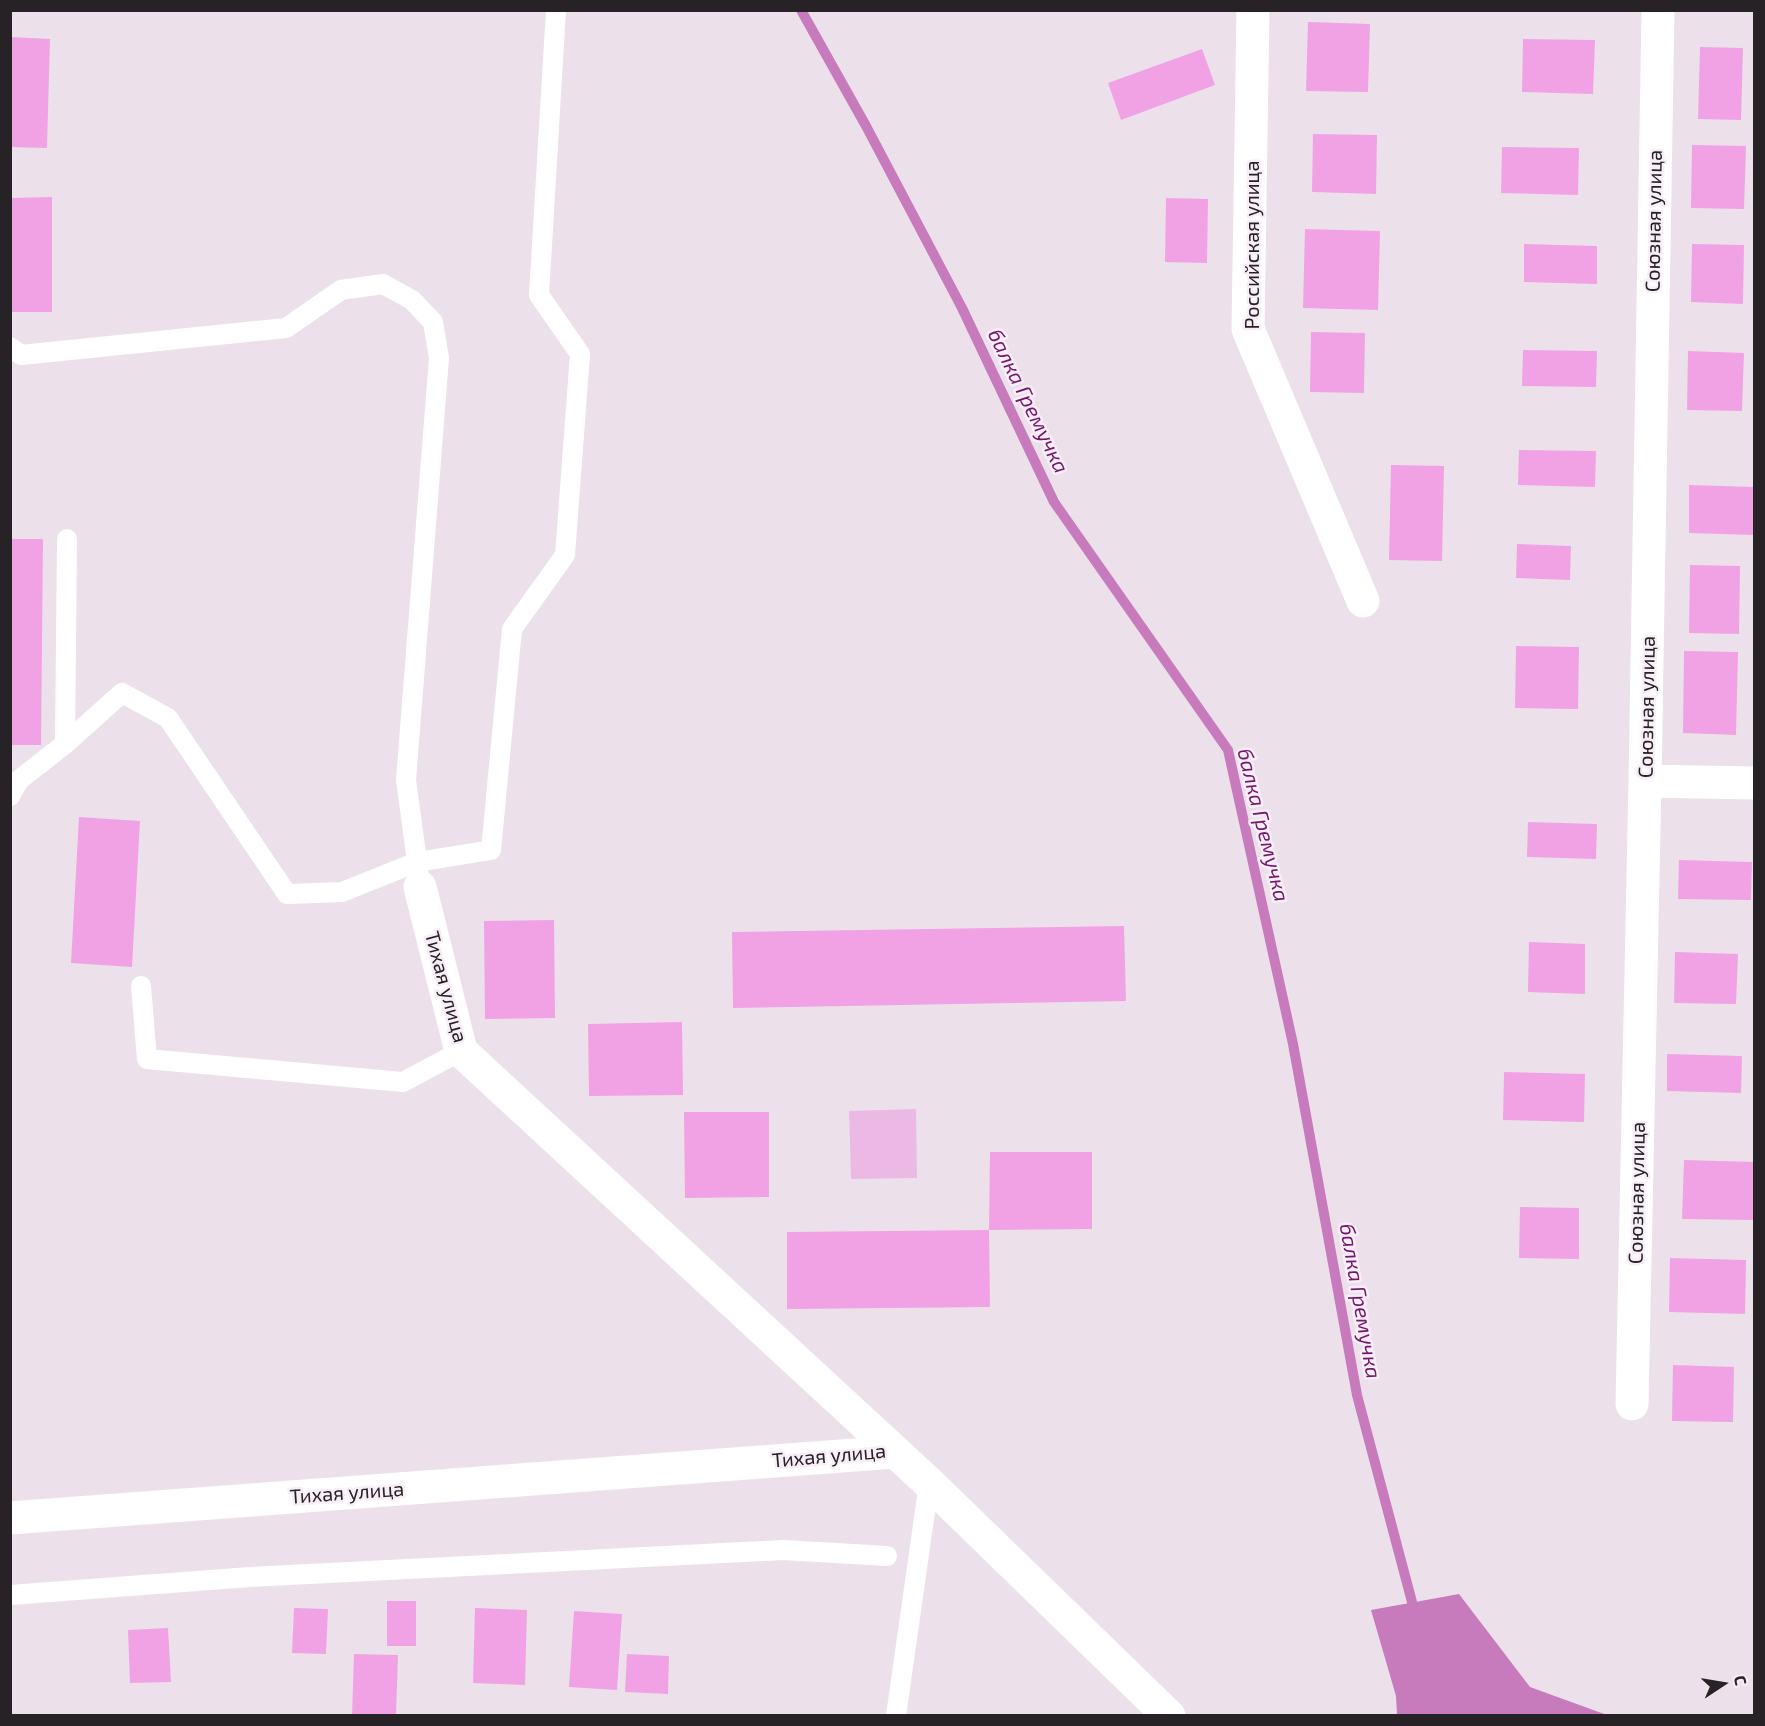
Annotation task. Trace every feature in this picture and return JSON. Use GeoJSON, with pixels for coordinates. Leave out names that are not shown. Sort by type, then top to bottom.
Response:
{"type":"FeatureCollection","features":[{"type":"Feature","properties":{"kind":"street","name":"Российская улица"},"geometry":{"type":"LineString","coordinates":[[1253,10],[1248,329],[1363,602]]}},
{"type":"Feature","properties":{"kind":"street","name":"Союзная улица"},"geometry":{"type":"LineString","coordinates":[[1632,1404],[1658,10]]}},
{"type":"Feature","properties":{"kind":"street"},"geometry":{"type":"LineString","coordinates":[[1645,782],[1755,783]]}},
{"type":"Feature","properties":{"kind":"street","name":"Тихая улица"},"geometry":{"type":"LineString","coordinates":[[418,875],[461,1051],[895,1452]]}},
{"type":"Feature","properties":{"kind":"street","name":"Тихая улица"},"geometry":{"type":"LineString","coordinates":[[10,1518],[895,1452]]}},
{"type":"Feature","properties":{"kind":"street"},"geometry":{"type":"LineString","coordinates":[[895,1452],[1169,1716]]}},
{"type":"Feature","properties":{"kind":"lane"},"geometry":{"type":"LineString","coordinates":[[10,796],[19,780],[65,744],[122,693],[168,718],[287,894],[342,892],[418,875],[491,850],[512,629],[565,555],[580,354],[539,295],[556,10]]}},
{"type":"Feature","properties":{"kind":"lane"},"geometry":{"type":"LineString","coordinates":[[10,347],[21,355],[286,328],[341,290],[382,284],[412,300],[434,322],[439,358],[406,780],[418,875]]}},
{"type":"Feature","properties":{"kind":"lane"},"geometry":{"type":"LineString","coordinates":[[65,744],[67,539]]}},
{"type":"Feature","properties":{"kind":"lane"},"geometry":{"type":"LineString","coordinates":[[141,986],[147,1059],[403,1082],[461,1051]]}},
{"type":"Feature","properties":{"kind":"lane"},"geometry":{"type":"LineString","coordinates":[[896,1716],[929,1483]]}},
{"type":"Feature","properties":{"kind":"lane"},"geometry":{"type":"LineString","coordinates":[[10,1594],[250,1577],[783,1550],[887,1556]]}},
{"type":"Feature","properties":{"kind":"shaded area"},"geometry":{"type":"Polygon","coordinates":[[[916,1109],[917,1178],[851,1179],[849,1111],[916,1109]]]}},
{"type":"Feature","properties":{"kind":"shaded area"},"geometry":{"type":"Polygon","coordinates":[[[1459,1594],[1530,1687],[1607,1715],[1397,1715],[1396,1696],[1371,1610],[1459,1594]]]}},
{"type":"Feature","properties":{"kind":"building"},"geometry":{"type":"Polygon","coordinates":[[[1308,22],[1370,24],[1368,92],[1306,91],[1308,22]]]}},
{"type":"Feature","properties":{"kind":"building"},"geometry":{"type":"Polygon","coordinates":[[[10,37],[50,39],[47,148],[10,147],[10,37]]]}},
{"type":"Feature","properties":{"kind":"building"},"geometry":{"type":"Polygon","coordinates":[[[1523,39],[1595,40],[1593,94],[1522,92],[1523,39]]]}},
{"type":"Feature","properties":{"kind":"building"},"geometry":{"type":"Polygon","coordinates":[[[1700,47],[1743,48],[1741,120],[1698,119],[1700,47]]]}},
{"type":"Feature","properties":{"kind":"building"},"geometry":{"type":"Polygon","coordinates":[[[1202,49],[1215,85],[1121,120],[1108,83],[1202,49]]]}},
{"type":"Feature","properties":{"kind":"building"},"geometry":{"type":"Polygon","coordinates":[[[1313,134],[1377,135],[1376,194],[1312,192],[1313,134]]]}},
{"type":"Feature","properties":{"kind":"building"},"geometry":{"type":"Polygon","coordinates":[[[1692,145],[1746,146],[1744,209],[1691,208],[1692,145]]]}},
{"type":"Feature","properties":{"kind":"building"},"geometry":{"type":"Polygon","coordinates":[[[1502,147],[1579,148],[1578,195],[1501,193],[1502,147]]]}},
{"type":"Feature","properties":{"kind":"building"},"geometry":{"type":"Polygon","coordinates":[[[52,197],[52,312],[10,312],[10,198],[52,197]]]}},
{"type":"Feature","properties":{"kind":"building"},"geometry":{"type":"Polygon","coordinates":[[[1166,198],[1208,199],[1207,263],[1165,262],[1166,198]]]}},
{"type":"Feature","properties":{"kind":"building"},"geometry":{"type":"Polygon","coordinates":[[[1305,229],[1380,231],[1378,310],[1303,308],[1305,229]]]}},
{"type":"Feature","properties":{"kind":"building"},"geometry":{"type":"Polygon","coordinates":[[[1524,244],[1597,246],[1597,284],[1524,282],[1524,244]]]}},
{"type":"Feature","properties":{"kind":"building"},"geometry":{"type":"Polygon","coordinates":[[[1692,244],[1744,245],[1743,304],[1691,302],[1692,244]]]}},
{"type":"Feature","properties":{"kind":"building"},"geometry":{"type":"Polygon","coordinates":[[[1311,332],[1365,333],[1364,393],[1310,392],[1311,332]]]}},
{"type":"Feature","properties":{"kind":"building"},"geometry":{"type":"Polygon","coordinates":[[[1523,350],[1597,351],[1596,387],[1522,386],[1523,350]]]}},
{"type":"Feature","properties":{"kind":"building"},"geometry":{"type":"Polygon","coordinates":[[[1688,351],[1744,353],[1742,411],[1687,410],[1688,351]]]}},
{"type":"Feature","properties":{"kind":"building"},"geometry":{"type":"Polygon","coordinates":[[[1519,450],[1596,451],[1595,487],[1518,485],[1519,450]]]}},
{"type":"Feature","properties":{"kind":"building"},"geometry":{"type":"Polygon","coordinates":[[[1391,465],[1444,466],[1442,561],[1389,560],[1391,465]]]}},
{"type":"Feature","properties":{"kind":"building"},"geometry":{"type":"Polygon","coordinates":[[[1689,485],[1754,487],[1754,535],[1689,533],[1689,485]]]}},
{"type":"Feature","properties":{"kind":"building"},"geometry":{"type":"Polygon","coordinates":[[[10,539],[43,539],[41,745],[10,745],[10,539]]]}},
{"type":"Feature","properties":{"kind":"building"},"geometry":{"type":"Polygon","coordinates":[[[1517,544],[1571,546],[1570,580],[1516,578],[1517,544]]]}},
{"type":"Feature","properties":{"kind":"building"},"geometry":{"type":"Polygon","coordinates":[[[1690,565],[1740,566],[1739,634],[1689,633],[1690,565]]]}},
{"type":"Feature","properties":{"kind":"building"},"geometry":{"type":"Polygon","coordinates":[[[1516,646],[1579,647],[1578,709],[1515,708],[1516,646]]]}},
{"type":"Feature","properties":{"kind":"building"},"geometry":{"type":"Polygon","coordinates":[[[1684,651],[1738,652],[1736,735],[1683,733],[1684,651]]]}},
{"type":"Feature","properties":{"kind":"building"},"geometry":{"type":"Polygon","coordinates":[[[79,817],[140,821],[132,967],[71,963],[79,817]]]}},
{"type":"Feature","properties":{"kind":"building"},"geometry":{"type":"Polygon","coordinates":[[[1528,822],[1597,824],[1596,859],[1527,857],[1528,822]]]}},
{"type":"Feature","properties":{"kind":"building"},"geometry":{"type":"Polygon","coordinates":[[[1679,860],[1752,862],[1751,900],[1678,899],[1679,860]]]}},
{"type":"Feature","properties":{"kind":"building"},"geometry":{"type":"Polygon","coordinates":[[[554,920],[555,1018],[485,1019],[484,921],[554,920]]]}},
{"type":"Feature","properties":{"kind":"building"},"geometry":{"type":"Polygon","coordinates":[[[1124,926],[1126,1001],[733,1008],[732,932],[1124,926]]]}},
{"type":"Feature","properties":{"kind":"building"},"geometry":{"type":"Polygon","coordinates":[[[1529,942],[1585,944],[1585,994],[1528,992],[1529,942]]]}},
{"type":"Feature","properties":{"kind":"building"},"geometry":{"type":"Polygon","coordinates":[[[1675,952],[1738,954],[1736,1004],[1674,1003],[1675,952]]]}},
{"type":"Feature","properties":{"kind":"building"},"geometry":{"type":"Polygon","coordinates":[[[682,1022],[683,1095],[589,1096],[588,1024],[682,1022]]]}},
{"type":"Feature","properties":{"kind":"building"},"geometry":{"type":"Polygon","coordinates":[[[1667,1054],[1742,1056],[1741,1093],[1667,1091],[1667,1054]]]}},
{"type":"Feature","properties":{"kind":"building"},"geometry":{"type":"Polygon","coordinates":[[[1504,1072],[1585,1074],[1584,1122],[1503,1120],[1504,1072]]]}},
{"type":"Feature","properties":{"kind":"building"},"geometry":{"type":"Polygon","coordinates":[[[684,1112],[769,1112],[769,1197],[685,1198],[684,1112]]]}},
{"type":"Feature","properties":{"kind":"building"},"geometry":{"type":"Polygon","coordinates":[[[990,1152],[1092,1152],[1092,1229],[989,1230],[990,1152]]]}},
{"type":"Feature","properties":{"kind":"building"},"geometry":{"type":"Polygon","coordinates":[[[1684,1160],[1754,1162],[1754,1220],[1682,1219],[1684,1160]]]}},
{"type":"Feature","properties":{"kind":"building"},"geometry":{"type":"Polygon","coordinates":[[[1520,1207],[1579,1208],[1579,1259],[1519,1258],[1520,1207]]]}},
{"type":"Feature","properties":{"kind":"building"},"geometry":{"type":"Polygon","coordinates":[[[989,1230],[990,1307],[787,1309],[787,1232],[989,1230]]]}},
{"type":"Feature","properties":{"kind":"building"},"geometry":{"type":"Polygon","coordinates":[[[1670,1258],[1746,1260],[1745,1314],[1669,1312],[1670,1258]]]}},
{"type":"Feature","properties":{"kind":"building"},"geometry":{"type":"Polygon","coordinates":[[[1673,1365],[1734,1367],[1733,1422],[1672,1421],[1673,1365]]]}},
{"type":"Feature","properties":{"kind":"building"},"geometry":{"type":"Polygon","coordinates":[[[387,1601],[416,1601],[416,1646],[387,1646],[387,1601]]]}},
{"type":"Feature","properties":{"kind":"building"},"geometry":{"type":"Polygon","coordinates":[[[294,1608],[328,1609],[326,1654],[292,1653],[294,1608]]]}},
{"type":"Feature","properties":{"kind":"building"},"geometry":{"type":"Polygon","coordinates":[[[475,1608],[527,1610],[525,1685],[473,1683],[475,1608]]]}},
{"type":"Feature","properties":{"kind":"building"},"geometry":{"type":"Polygon","coordinates":[[[574,1611],[622,1614],[617,1690],[569,1687],[574,1611]]]}},
{"type":"Feature","properties":{"kind":"building"},"geometry":{"type":"Polygon","coordinates":[[[168,1628],[171,1682],[130,1683],[128,1630],[168,1628]]]}},
{"type":"Feature","properties":{"kind":"building"},"geometry":{"type":"Polygon","coordinates":[[[354,1654],[398,1655],[396,1716],[352,1716],[354,1654]]]}},
{"type":"Feature","properties":{"kind":"building"},"geometry":{"type":"Polygon","coordinates":[[[627,1654],[669,1656],[668,1694],[625,1692],[627,1654]]]}},
{"type":"Feature","properties":{"kind":"waterway","name":"балка Гремучка"},"geometry":{"type":"LineString","coordinates":[[801,10],[866,126],[962,308],[1054,502],[1228,750],[1293,1044],[1357,1395],[1412,1602]]}}]}
